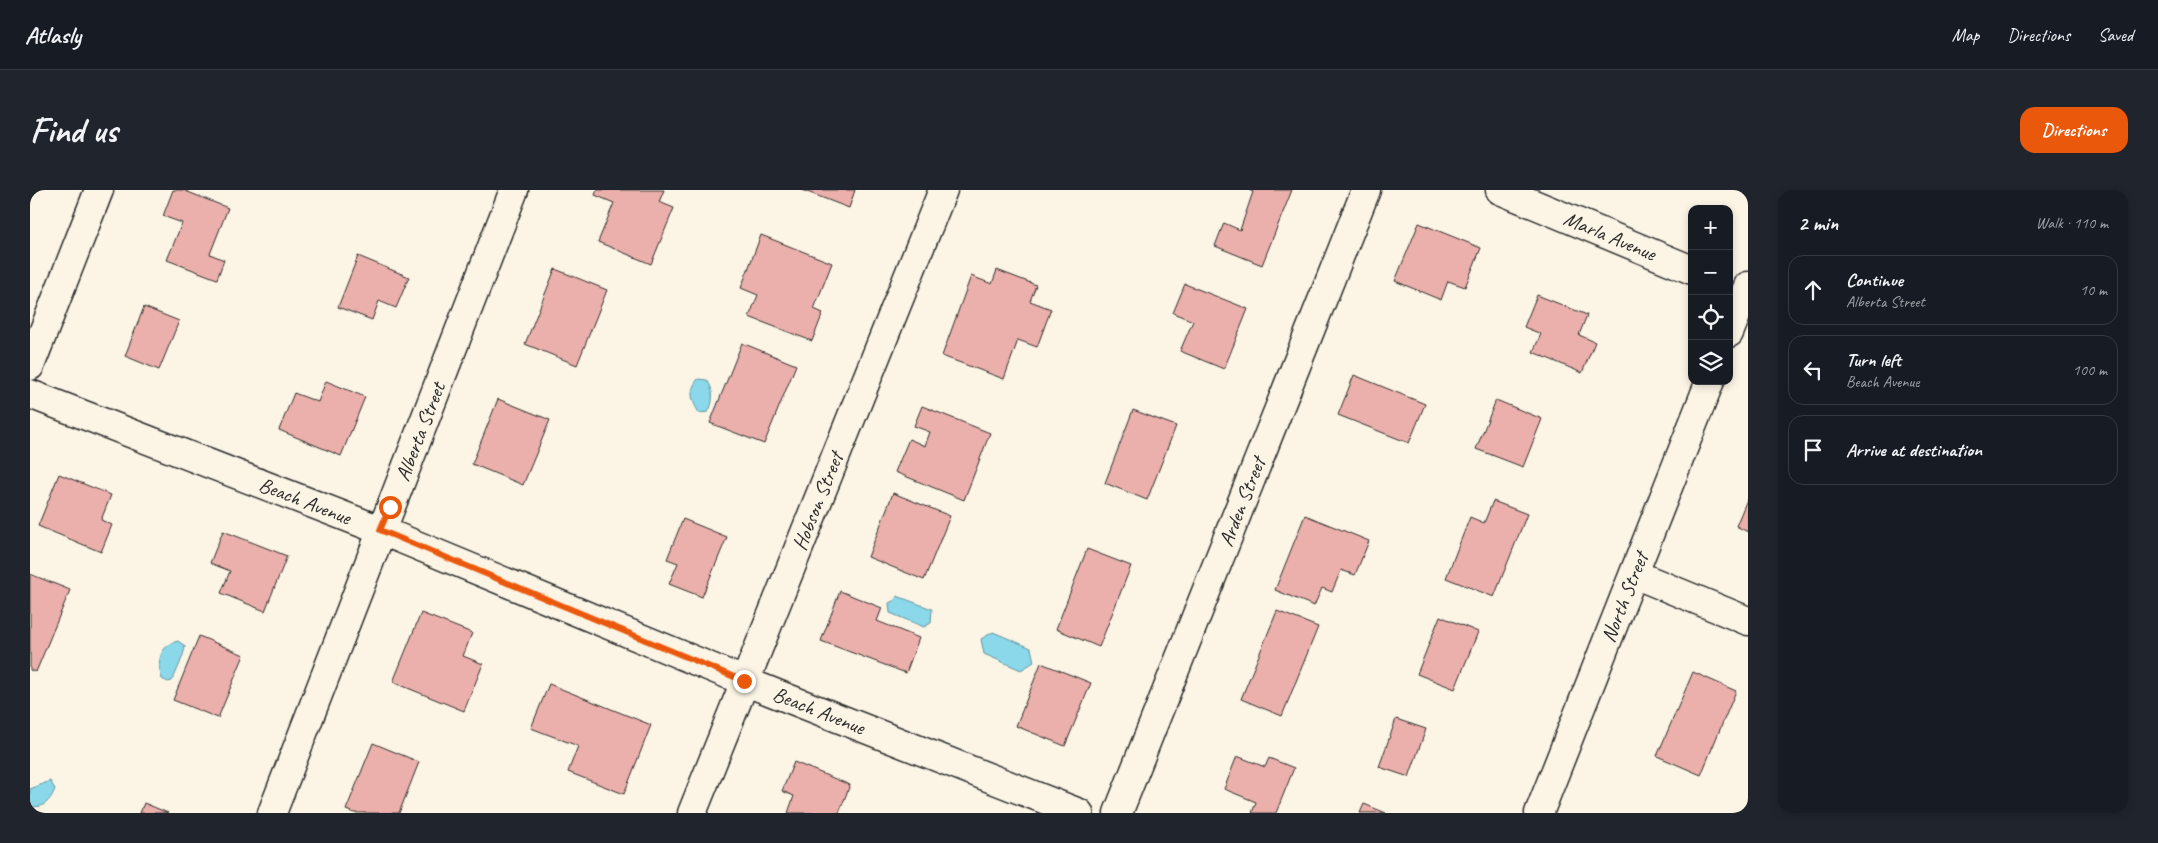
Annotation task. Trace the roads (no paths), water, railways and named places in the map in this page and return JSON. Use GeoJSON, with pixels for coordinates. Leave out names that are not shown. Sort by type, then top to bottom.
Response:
{"type":"FeatureCollection","features":[{"type":"Feature","properties":{"kind":"street"},"geometry":{"type":"LineString","coordinates":[[30,366],[99,190]]}},
{"type":"Feature","properties":{"kind":"street","name":"Alberta Street"},"geometry":{"type":"LineString","coordinates":[[272,813],[380,530],[514,190]]}},
{"type":"Feature","properties":{"kind":"street","name":"Hobson Street"},"geometry":{"type":"LineString","coordinates":[[692,813],[943,190]]}},
{"type":"Feature","properties":{"kind":"street","name":"Arden Street"},"geometry":{"type":"LineString","coordinates":[[1118,813],[1366,190]]}},
{"type":"Feature","properties":{"kind":"street","name":"Marla Avenue"},"geometry":{"type":"LineString","coordinates":[[1500,190],[1688,268]]}},
{"type":"Feature","properties":{"kind":"street"},"geometry":{"type":"LineString","coordinates":[[1733,318],[1741,288]]}},
{"type":"Feature","properties":{"kind":"street","name":"North Street"},"geometry":{"type":"LineString","coordinates":[[1539,813],[1708,385]]}},
{"type":"Feature","properties":{"kind":"street","name":"Beach Avenue"},"geometry":{"type":"LineString","coordinates":[[30,394],[380,530],[744,681],[1079,813]]}},
{"type":"Feature","properties":{"kind":"street"},"geometry":{"type":"LineString","coordinates":[[1634,574],[1748,621]]}},
{"type":"Feature","properties":{"kind":"water"},"geometry":{"type":"Polygon","coordinates":[[[698,379],[707,380],[711,388],[712,400],[708,412],[699,413],[694,404],[692,392],[698,379]]]}},
{"type":"Feature","properties":{"kind":"water"},"geometry":{"type":"Polygon","coordinates":[[[897,596],[932,609],[931,623],[924,627],[890,613],[889,603],[895,600],[897,596]]]}},
{"type":"Feature","properties":{"kind":"water"},"geometry":{"type":"Polygon","coordinates":[[[993,632],[1031,648],[1034,662],[1021,670],[984,654],[981,639],[993,632]]]}},
{"type":"Feature","properties":{"kind":"water"},"geometry":{"type":"Polygon","coordinates":[[[178,641],[185,646],[185,649],[172,681],[168,682],[162,679],[161,656],[166,647],[178,641]]]}},
{"type":"Feature","properties":{"kind":"water"},"geometry":{"type":"Polygon","coordinates":[[[50,781],[55,789],[49,800],[43,805],[30,806],[30,789],[50,781]]]}}]}
